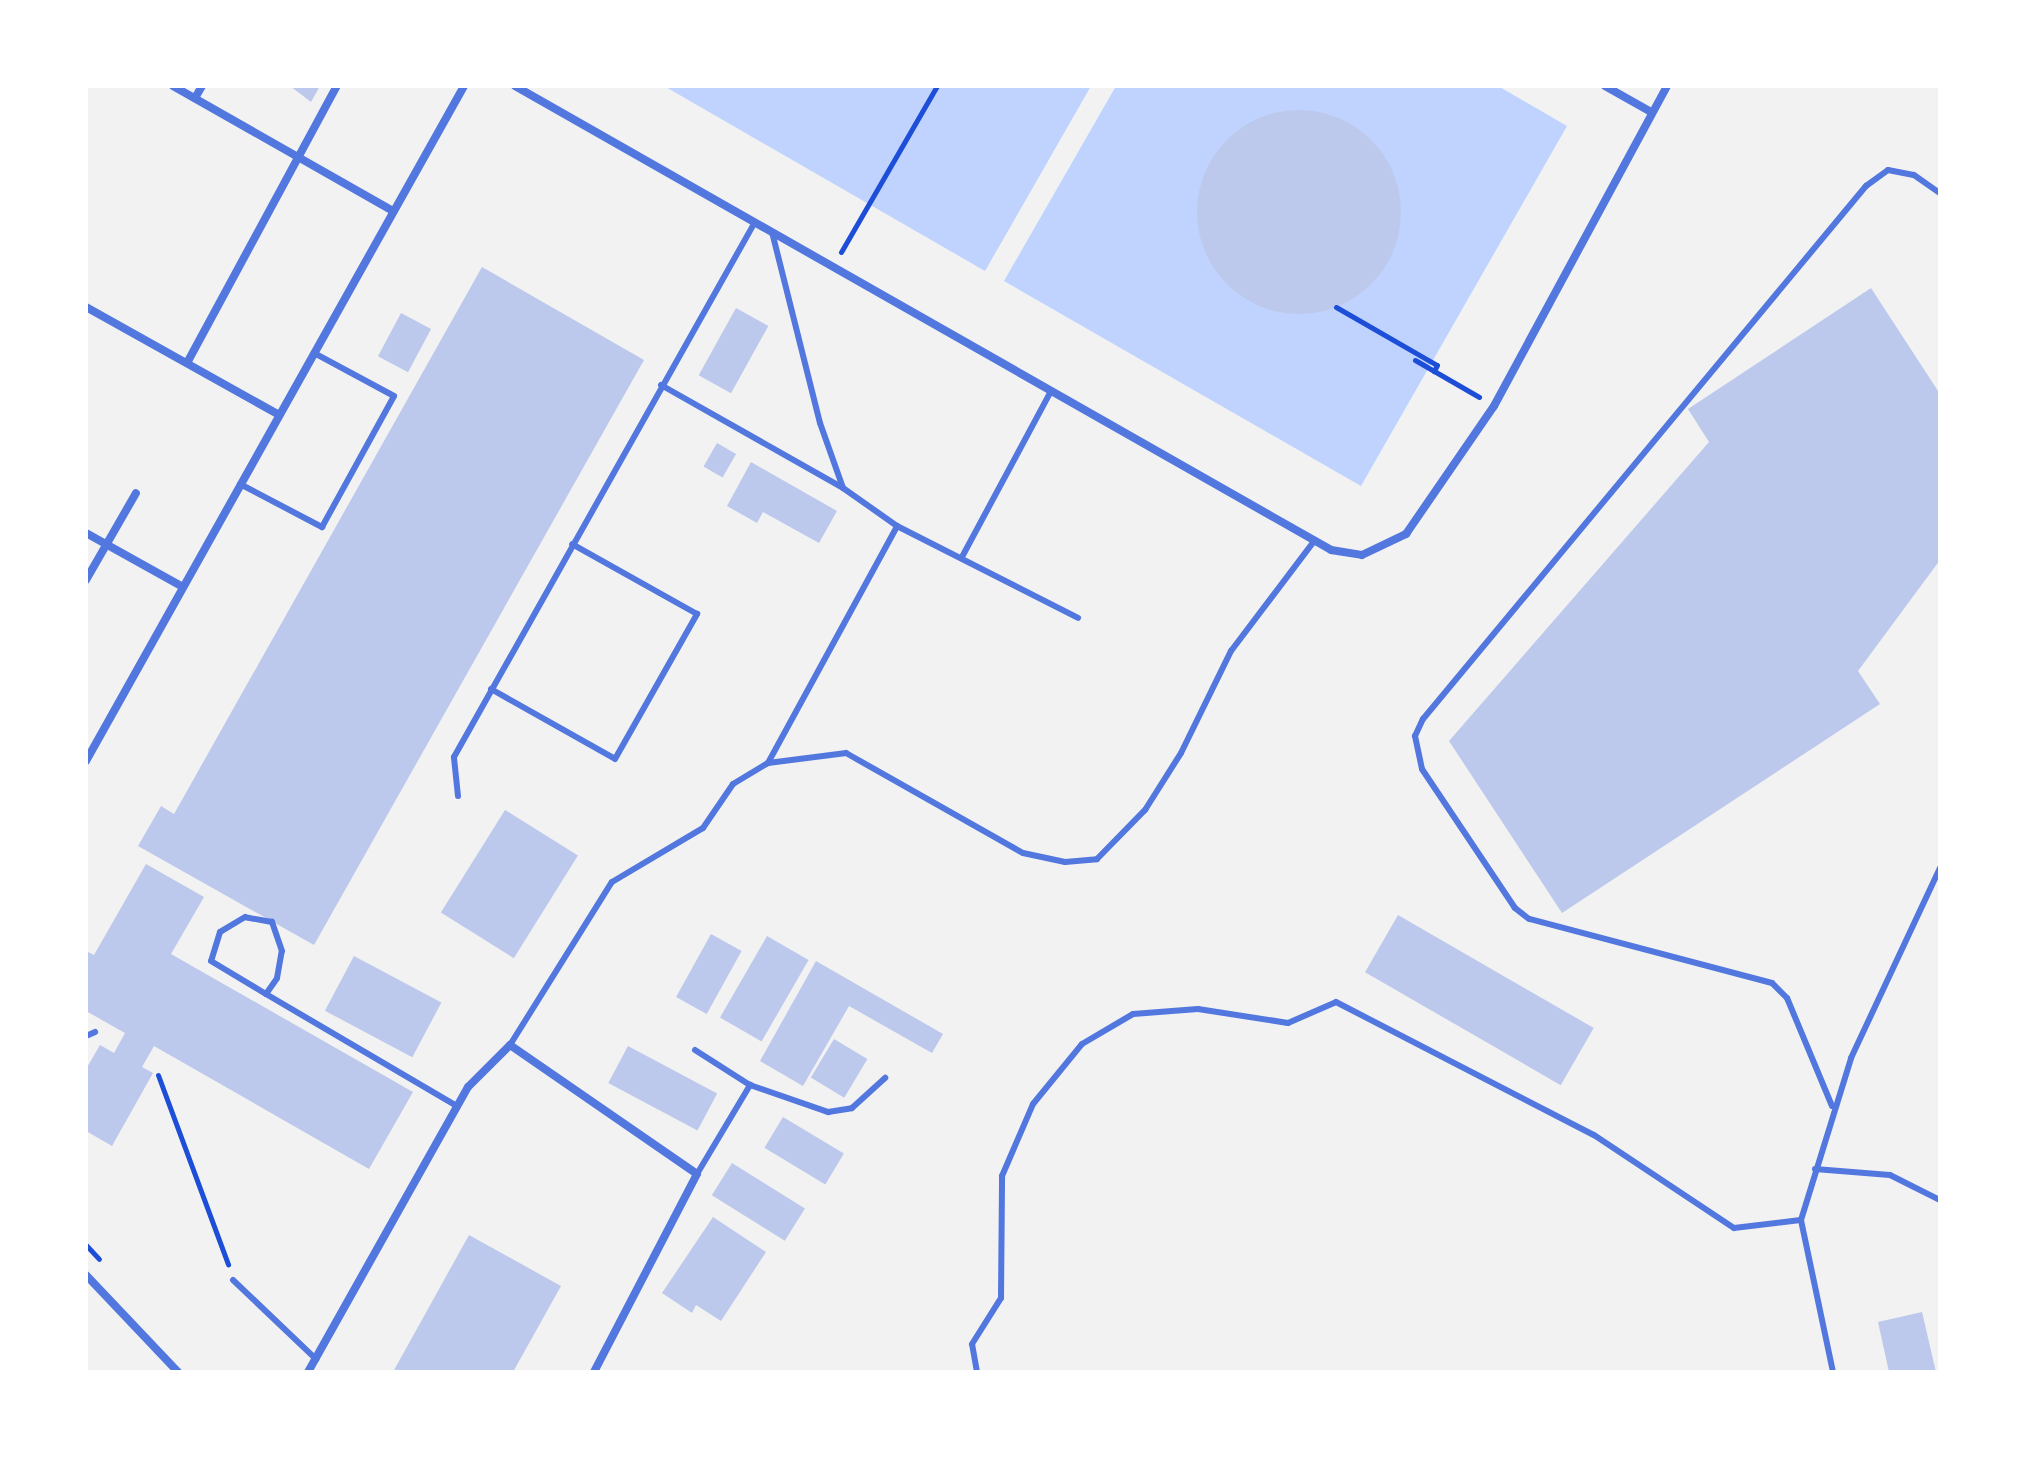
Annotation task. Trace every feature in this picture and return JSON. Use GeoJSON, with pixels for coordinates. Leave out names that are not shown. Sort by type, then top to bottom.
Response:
{"type":"FeatureCollection","features":[{"type":"Feature","properties":{"kind":"street"},"geometry":{"type":"LineString","coordinates":[[173,86],[393,211]]}},
{"type":"Feature","properties":{"kind":"street"},"geometry":{"type":"LineString","coordinates":[[195,98],[202,86]]}},
{"type":"Feature","properties":{"kind":"street"},"geometry":{"type":"LineString","coordinates":[[187,363],[337,86]]}},
{"type":"Feature","properties":{"kind":"street"},"geometry":{"type":"LineString","coordinates":[[86,761],[464,86]]}},
{"type":"Feature","properties":{"kind":"street"},"geometry":{"type":"LineString","coordinates":[[515,86],[1331,550],[1362,555],[1406,534],[1494,406],[1667,86]]}},
{"type":"Feature","properties":{"kind":"street"},"geometry":{"type":"LineString","coordinates":[[1605,86],[1651,112]]}},
{"type":"Feature","properties":{"kind":"street"},"geometry":{"type":"LineString","coordinates":[[86,307],[279,415]]}},
{"type":"Feature","properties":{"kind":"street"},"geometry":{"type":"LineString","coordinates":[[86,580],[136,493]]}},
{"type":"Feature","properties":{"kind":"street"},"geometry":{"type":"LineString","coordinates":[[86,533],[183,587]]}},
{"type":"Feature","properties":{"kind":"street"},"geometry":{"type":"LineString","coordinates":[[308,1372],[457,1106],[510,1045],[697,1174],[594,1372]]}},
{"type":"Feature","properties":{"kind":"street"},"geometry":{"type":"LineString","coordinates":[[86,1275],[178,1372]]}},
{"type":"Feature","properties":{"kind":"lane"},"geometry":{"type":"LineString","coordinates":[[1832,1106],[1787,998],[1772,983],[1529,919],[1515,908],[1422,769],[1415,736],[1423,719],[1866,186],[1888,170],[1914,175],[1940,193]]}},
{"type":"Feature","properties":{"kind":"lane"},"geometry":{"type":"LineString","coordinates":[[458,796],[454,757],[755,222]]}},
{"type":"Feature","properties":{"kind":"lane"},"geometry":{"type":"LineString","coordinates":[[772,232],[820,423],[843,488]]}},
{"type":"Feature","properties":{"kind":"lane"},"geometry":{"type":"LineString","coordinates":[[240,484],[322,527],[394,396],[314,353]]}},
{"type":"Feature","properties":{"kind":"lane"},"geometry":{"type":"LineString","coordinates":[[661,385],[843,488],[897,526],[1078,618]]}},
{"type":"Feature","properties":{"kind":"lane"},"geometry":{"type":"LineString","coordinates":[[962,557],[1051,391]]}},
{"type":"Feature","properties":{"kind":"lane"},"geometry":{"type":"LineString","coordinates":[[768,763],[897,526]]}},
{"type":"Feature","properties":{"kind":"lane"},"geometry":{"type":"LineString","coordinates":[[510,1045],[612,882],[703,828],[733,784],[768,763],[846,753],[1023,853],[1065,862],[1097,859],[1145,810],[1181,753],[1231,651],[1315,540]]}},
{"type":"Feature","properties":{"kind":"lane"},"geometry":{"type":"LineString","coordinates":[[491,689],[615,759],[697,614],[572,544]]}},
{"type":"Feature","properties":{"kind":"lane"},"geometry":{"type":"LineString","coordinates":[[1833,1372],[1801,1220],[1832,1106],[1940,868]]}},
{"type":"Feature","properties":{"kind":"lane"},"geometry":{"type":"LineString","coordinates":[[266,994],[277,978],[282,951],[272,922],[245,917],[220,932],[211,961],[266,994],[457,1106]]}},
{"type":"Feature","properties":{"kind":"lane"},"geometry":{"type":"LineString","coordinates":[[977,1372],[972,1344],[1001,1298],[1002,1176],[1033,1104],[1082,1044],[1133,1014],[1198,1009],[1288,1023],[1336,1002],[1594,1135],[1734,1228],[1801,1220]]}},
{"type":"Feature","properties":{"kind":"lane"},"geometry":{"type":"LineString","coordinates":[[86,1036],[95,1032]]}},
{"type":"Feature","properties":{"kind":"lane"},"geometry":{"type":"LineString","coordinates":[[695,1050],[750,1085],[828,1112],[852,1108],[885,1078]]}},
{"type":"Feature","properties":{"kind":"lane"},"geometry":{"type":"LineString","coordinates":[[697,1174],[750,1085]]}},
{"type":"Feature","properties":{"kind":"lane"},"geometry":{"type":"LineString","coordinates":[[1815,1169],[1890,1175],[1940,1200]]}},
{"type":"Feature","properties":{"kind":"lane"},"geometry":{"type":"LineString","coordinates":[[233,1280],[316,1359]]}},
{"type":"Feature","properties":{"kind":"path"},"geometry":{"type":"LineString","coordinates":[[832,266],[937,86]]}},
{"type":"Feature","properties":{"kind":"path"},"geometry":{"type":"LineString","coordinates":[[1336,307],[1437,365],[1434,371]]}},
{"type":"Feature","properties":{"kind":"path"},"geometry":{"type":"LineString","coordinates":[[1415,360],[1494,406]]}},
{"type":"Feature","properties":{"kind":"path"},"geometry":{"type":"LineString","coordinates":[[158,1075],[233,1280]]}},
{"type":"Feature","properties":{"kind":"water"},"geometry":{"type":"Polygon","coordinates":[[[664,86],[1091,86],[985,271],[664,86]]]}},
{"type":"Feature","properties":{"kind":"water"},"geometry":{"type":"Polygon","coordinates":[[[1116,86],[1498,86],[1567,126],[1361,486],[1004,281],[1116,86]]]}},
{"type":"Feature","properties":{"kind":"building"},"geometry":{"type":"Polygon","coordinates":[[[290,86],[320,86],[311,102],[290,86]]]}},
{"type":"Feature","properties":{"kind":"building"},"geometry":{"type":"Polygon","coordinates":[[[1299,110],[1338,118],[1356,127],[1371,140],[1384,155],[1393,173],[1401,212],[1393,251],[1384,269],[1371,284],[1356,297],[1338,306],[1299,314],[1260,306],[1242,297],[1227,284],[1214,269],[1205,251],[1197,212],[1205,173],[1214,155],[1227,140],[1242,127],[1260,118],[1299,110]]]}},
{"type":"Feature","properties":{"kind":"building"},"geometry":{"type":"Polygon","coordinates":[[[482,267],[644,360],[314,945],[138,846],[161,806],[174,814],[482,267]]]}},
{"type":"Feature","properties":{"kind":"building"},"geometry":{"type":"Polygon","coordinates":[[[1871,288],[1940,394],[1940,560],[1858,671],[1880,704],[1562,913],[1449,741],[1709,442],[1688,409],[1871,288]]]}},
{"type":"Feature","properties":{"kind":"building"},"geometry":{"type":"Polygon","coordinates":[[[736,308],[768,326],[731,393],[699,375],[736,308]]]}},
{"type":"Feature","properties":{"kind":"building"},"geometry":{"type":"Polygon","coordinates":[[[401,313],[431,329],[408,372],[378,356],[401,313]]]}},
{"type":"Feature","properties":{"kind":"building"},"geometry":{"type":"Polygon","coordinates":[[[717,443],[736,454],[723,477],[704,466],[717,443]]]}},
{"type":"Feature","properties":{"kind":"building"},"geometry":{"type":"Polygon","coordinates":[[[751,462],[837,511],[819,543],[763,512],[757,523],[727,506],[751,462]]]}},
{"type":"Feature","properties":{"kind":"building"},"geometry":{"type":"Polygon","coordinates":[[[505,810],[578,856],[514,958],[441,913],[505,810]]]}},
{"type":"Feature","properties":{"kind":"building"},"geometry":{"type":"Polygon","coordinates":[[[146,864],[204,897],[171,954],[413,1092],[369,1169],[154,1046],[142,1067],[153,1073],[112,1146],[86,1131],[86,1069],[100,1045],[114,1053],[125,1033],[86,1011],[86,951],[94,955],[146,864]]]}},
{"type":"Feature","properties":{"kind":"building"},"geometry":{"type":"Polygon","coordinates":[[[1398,915],[1594,1028],[1561,1085],[1365,972],[1398,915]]]}},
{"type":"Feature","properties":{"kind":"building"},"geometry":{"type":"Polygon","coordinates":[[[711,934],[742,951],[707,1014],[676,997],[711,934]]]}},
{"type":"Feature","properties":{"kind":"building"},"geometry":{"type":"Polygon","coordinates":[[[767,936],[809,960],[762,1041],[720,1017],[767,936]]]}},
{"type":"Feature","properties":{"kind":"building"},"geometry":{"type":"Polygon","coordinates":[[[354,956],[441,1002],[412,1057],[325,1011],[354,956]]]}},
{"type":"Feature","properties":{"kind":"building"},"geometry":{"type":"Polygon","coordinates":[[[816,961],[943,1034],[932,1053],[849,1006],[803,1086],[760,1061],[816,961]]]}},
{"type":"Feature","properties":{"kind":"building"},"geometry":{"type":"Polygon","coordinates":[[[834,1039],[867,1059],[844,1098],[811,1078],[834,1039]]]}},
{"type":"Feature","properties":{"kind":"building"},"geometry":{"type":"Polygon","coordinates":[[[628,1046],[717,1093],[697,1131],[608,1083],[628,1046]]]}},
{"type":"Feature","properties":{"kind":"building"},"geometry":{"type":"Polygon","coordinates":[[[783,1117],[844,1154],[825,1184],[764,1148],[783,1117]]]}},
{"type":"Feature","properties":{"kind":"building"},"geometry":{"type":"Polygon","coordinates":[[[732,1163],[805,1209],[785,1241],[712,1195],[732,1163]]]}},
{"type":"Feature","properties":{"kind":"building"},"geometry":{"type":"Polygon","coordinates":[[[713,1217],[766,1252],[721,1321],[696,1305],[692,1313],[662,1293],[713,1217]]]}},
{"type":"Feature","properties":{"kind":"building"},"geometry":{"type":"Polygon","coordinates":[[[469,1235],[561,1286],[513,1372],[393,1372],[469,1235]]]}},
{"type":"Feature","properties":{"kind":"building"},"geometry":{"type":"Polygon","coordinates":[[[1922,1312],[1936,1372],[1889,1372],[1878,1322],[1922,1312]]]}}]}
